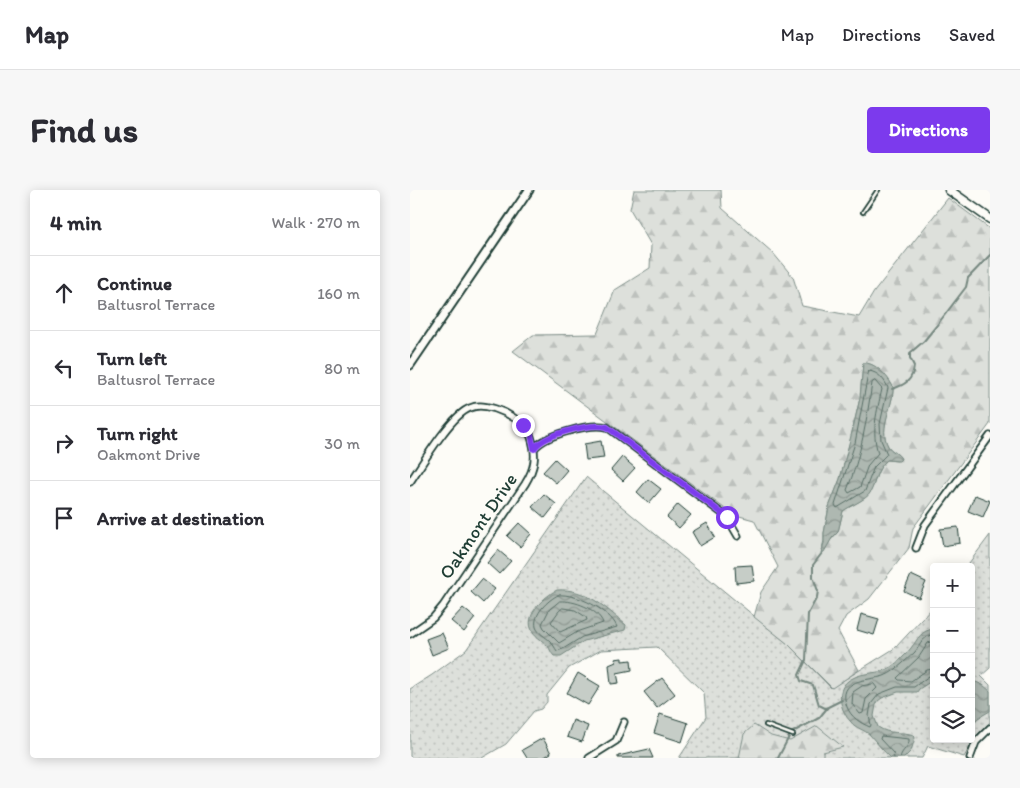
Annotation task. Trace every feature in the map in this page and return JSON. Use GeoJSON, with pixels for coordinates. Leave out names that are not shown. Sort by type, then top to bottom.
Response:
{"type":"FeatureCollection","features":[{"type":"Feature","properties":{"kind":"main road"},"geometry":{"type":"LineString","coordinates":[[949,190],[990,219]]}},
{"type":"Feature","properties":{"kind":"street"},"geometry":{"type":"LineString","coordinates":[[410,365],[529,190]]}},
{"type":"Feature","properties":{"kind":"street","name":"Oakmont Drive"},"geometry":{"type":"LineString","coordinates":[[410,482],[450,424],[469,408],[483,406],[494,408],[523,425],[531,434],[534,449],[534,468],[526,484],[443,606],[433,618],[410,634]]}},
{"type":"Feature","properties":{"kind":"street"},"geometry":{"type":"LineString","coordinates":[[534,449],[542,441],[586,426],[601,425],[607,427],[727,517],[738,536]]}},
{"type":"Feature","properties":{"kind":"street"},"geometry":{"type":"LineString","coordinates":[[916,548],[925,524],[990,436]]}},
{"type":"Feature","properties":{"kind":"street"},"geometry":{"type":"LineString","coordinates":[[589,758],[616,742],[624,722]]}},
{"type":"Feature","properties":{"kind":"street"},"geometry":{"type":"LineString","coordinates":[[970,758],[976,742],[990,728]]}},
{"type":"Feature","properties":{"kind":"lane"},"geometry":{"type":"LineString","coordinates":[[863,212],[878,190]]}},
{"type":"Feature","properties":{"kind":"lane"},"geometry":{"type":"LineString","coordinates":[[766,725],[793,735]]}},
{"type":"Feature","properties":{"kind":"green space"},"geometry":{"type":"Polygon","coordinates":[[[634,190],[721,190],[722,208],[773,253],[793,277],[802,306],[859,317],[874,292],[948,198],[990,229],[990,424],[913,528],[909,548],[869,599],[846,616],[838,631],[859,670],[832,688],[788,644],[754,617],[761,592],[778,567],[754,520],[732,514],[513,351],[533,335],[597,334],[615,290],[650,268],[651,245],[630,209],[634,190]],[[863,363],[860,398],[840,479],[829,507],[821,551],[838,532],[843,511],[868,495],[883,464],[887,460],[897,461],[901,459],[887,445],[885,435],[893,387],[881,371],[868,363],[863,363]]]}},
{"type":"Feature","properties":{"kind":"green space"},"geometry":{"type":"Polygon","coordinates":[[[586,477],[788,644],[831,688],[895,648],[930,610],[930,743],[972,743],[964,757],[928,746],[922,758],[679,758],[706,717],[704,693],[657,647],[601,650],[569,668],[547,695],[547,702],[541,709],[534,711],[506,744],[482,758],[410,758],[410,689],[466,650],[586,477]]]}},
{"type":"Feature","properties":{"kind":"green space"},"geometry":{"type":"Polygon","coordinates":[[[990,535],[990,668],[981,676],[990,685],[990,722],[975,738],[975,563],[969,563],[990,535]]]}},
{"type":"Feature","properties":{"kind":"green space"},"geometry":{"type":"Polygon","coordinates":[[[754,725],[771,736],[790,741],[817,726],[843,747],[823,752],[823,758],[739,758],[744,734],[754,725]]]}},
{"type":"Feature","properties":{"kind":"water"},"geometry":{"type":"Polygon","coordinates":[[[863,363],[868,363],[881,370],[893,387],[885,424],[885,439],[889,448],[899,455],[901,459],[899,461],[887,460],[878,472],[870,493],[843,511],[838,532],[824,552],[821,553],[829,507],[840,479],[860,398],[863,363]]]}},
{"type":"Feature","properties":{"kind":"water"},"geometry":{"type":"Polygon","coordinates":[[[557,590],[577,592],[595,600],[626,625],[625,630],[584,641],[561,656],[554,656],[548,646],[534,633],[530,622],[538,606],[547,596],[557,590]]]}},
{"type":"Feature","properties":{"kind":"water"},"geometry":{"type":"Polygon","coordinates":[[[930,630],[930,682],[917,692],[898,692],[882,698],[876,705],[874,716],[878,727],[891,732],[914,735],[915,738],[911,751],[904,758],[891,758],[870,735],[855,726],[847,717],[840,700],[842,688],[851,679],[891,667],[907,653],[926,631],[930,630]]]}},
{"type":"Feature","properties":{"kind":"water"},"geometry":{"type":"Polygon","coordinates":[[[975,683],[983,685],[990,691],[990,711],[975,721],[975,698],[975,683]]]}},
{"type":"Feature","properties":{"kind":"building"},"geometry":{"type":"Polygon","coordinates":[[[601,441],[604,458],[586,460],[584,444],[601,441]]]}},
{"type":"Feature","properties":{"kind":"building"},"geometry":{"type":"Polygon","coordinates":[[[622,457],[635,468],[623,481],[611,470],[622,457]]]}},
{"type":"Feature","properties":{"kind":"building"},"geometry":{"type":"Polygon","coordinates":[[[555,459],[567,470],[556,483],[543,472],[555,459]]]}},
{"type":"Feature","properties":{"kind":"building"},"geometry":{"type":"Polygon","coordinates":[[[648,479],[661,489],[649,503],[637,492],[648,479]]]}},
{"type":"Feature","properties":{"kind":"building"},"geometry":{"type":"Polygon","coordinates":[[[544,494],[556,504],[545,518],[532,507],[544,494]]]}},
{"type":"Feature","properties":{"kind":"building"},"geometry":{"type":"Polygon","coordinates":[[[975,495],[990,501],[983,517],[968,511],[975,495]]]}},
{"type":"Feature","properties":{"kind":"building"},"geometry":{"type":"Polygon","coordinates":[[[678,504],[691,515],[679,528],[667,517],[678,504]]]}},
{"type":"Feature","properties":{"kind":"building"},"geometry":{"type":"Polygon","coordinates":[[[519,523],[531,534],[520,547],[507,536],[519,523]]]}},
{"type":"Feature","properties":{"kind":"building"},"geometry":{"type":"Polygon","coordinates":[[[707,523],[715,537],[700,546],[692,532],[707,523]]]}},
{"type":"Feature","properties":{"kind":"building"},"geometry":{"type":"Polygon","coordinates":[[[958,527],[960,543],[943,546],[940,529],[958,527]]]}},
{"type":"Feature","properties":{"kind":"building"},"geometry":{"type":"Polygon","coordinates":[[[498,550],[511,561],[499,574],[487,563],[498,550]]]}},
{"type":"Feature","properties":{"kind":"building"},"geometry":{"type":"Polygon","coordinates":[[[752,565],[754,581],[736,583],[735,566],[752,565]]]}},
{"type":"Feature","properties":{"kind":"building"},"geometry":{"type":"Polygon","coordinates":[[[911,575],[926,582],[919,598],[904,591],[911,575]]]}},
{"type":"Feature","properties":{"kind":"building"},"geometry":{"type":"Polygon","coordinates":[[[482,579],[495,589],[483,603],[471,592],[482,579]]]}},
{"type":"Feature","properties":{"kind":"building"},"geometry":{"type":"Polygon","coordinates":[[[463,608],[475,618],[464,632],[451,621],[463,608]]]}},
{"type":"Feature","properties":{"kind":"building"},"geometry":{"type":"Polygon","coordinates":[[[861,614],[879,619],[874,635],[857,630],[861,614]]]}},
{"type":"Feature","properties":{"kind":"building"},"geometry":{"type":"Polygon","coordinates":[[[442,633],[449,648],[432,655],[426,639],[442,633]]]}},
{"type":"Feature","properties":{"kind":"building"},"geometry":{"type":"Polygon","coordinates":[[[622,658],[622,661],[631,660],[632,670],[617,673],[619,683],[611,684],[609,665],[616,662],[615,659],[622,658]]]}},
{"type":"Feature","properties":{"kind":"building"},"geometry":{"type":"Polygon","coordinates":[[[578,673],[600,686],[588,705],[567,693],[578,673]]]}},
{"type":"Feature","properties":{"kind":"building"},"geometry":{"type":"Polygon","coordinates":[[[662,678],[675,694],[657,708],[644,692],[662,678]]]}},
{"type":"Feature","properties":{"kind":"building"},"geometry":{"type":"Polygon","coordinates":[[[660,714],[688,723],[682,742],[654,733],[660,714]]]}},
{"type":"Feature","properties":{"kind":"building"},"geometry":{"type":"Polygon","coordinates":[[[573,720],[588,726],[582,742],[567,737],[573,720]]]}},
{"type":"Feature","properties":{"kind":"building"},"geometry":{"type":"Polygon","coordinates":[[[543,738],[551,753],[543,758],[527,758],[522,750],[543,738]]]}},
{"type":"Feature","properties":{"kind":"building"},"geometry":{"type":"Polygon","coordinates":[[[649,749],[653,758],[618,758],[618,756],[649,749]]]}},
{"type":"Feature","properties":{"kind":"waterway"},"geometry":{"type":"LineString","coordinates":[[892,389],[901,386],[910,378],[914,366],[910,353],[924,341],[966,287],[968,278],[990,255]]}},
{"type":"Feature","properties":{"kind":"waterway"},"geometry":{"type":"LineString","coordinates":[[822,553],[813,565],[813,577],[818,591],[808,614],[806,660],[799,675],[801,681],[813,685],[819,705],[825,708],[828,707]]}},
{"type":"Feature","properties":{"kind":"waterway"},"geometry":{"type":"LineString","coordinates":[[778,758],[791,733],[819,718],[828,707],[842,700]]}},
{"type":"Feature","properties":{"kind":"route"},"geometry":{"type":"LineString","coordinates":[[523,425],[531,434],[534,449],[542,441],[586,426],[601,425],[607,427],[727,517]]}}]}
